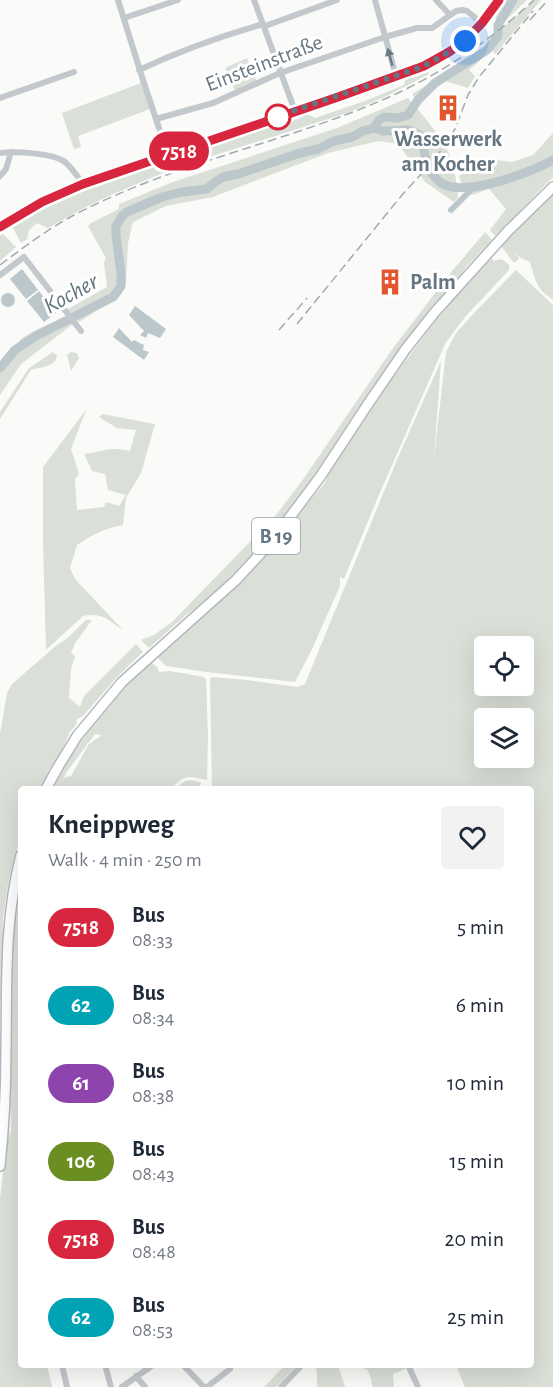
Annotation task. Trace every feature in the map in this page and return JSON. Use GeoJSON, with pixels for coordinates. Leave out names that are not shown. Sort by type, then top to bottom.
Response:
{"type":"FeatureCollection","features":[{"type":"Feature","properties":{"kind":"highway","name":"B 19"},"geometry":{"type":"LineString","coordinates":[[48,786],[77,736],[122,682],[236,580],[272,541],[320,477],[405,350],[435,312],[494,245],[553,187]]}},
{"type":"Feature","properties":{"kind":"highway"},"geometry":{"type":"LineString","coordinates":[[0,1166],[5,1104],[9,916],[18,868]]}},
{"type":"Feature","properties":{"kind":"street"},"geometry":{"type":"LineString","coordinates":[[118,0],[168,155]]}},
{"type":"Feature","properties":{"kind":"street"},"geometry":{"type":"LineString","coordinates":[[124,18],[178,0]]}},
{"type":"Feature","properties":{"kind":"street"},"geometry":{"type":"LineString","coordinates":[[254,0],[295,111]]}},
{"type":"Feature","properties":{"kind":"street"},"geometry":{"type":"LineString","coordinates":[[140,70],[204,43],[263,24],[265,26],[337,0]]}},
{"type":"Feature","properties":{"kind":"street"},"geometry":{"type":"LineString","coordinates":[[375,0],[396,76]]}},
{"type":"Feature","properties":{"kind":"street"},"geometry":{"type":"LineString","coordinates":[[436,0],[450,15],[462,10],[467,11],[482,23]]}},
{"type":"Feature","properties":{"kind":"street"},"geometry":{"type":"LineString","coordinates":[[0,227],[42,202],[83,184],[424,66],[465,41],[499,0]]}},
{"type":"Feature","properties":{"kind":"street","name":"Einsteinstraße"},"geometry":{"type":"LineString","coordinates":[[156,119],[213,103],[280,73],[385,37],[417,28],[432,28],[450,15]]}},
{"type":"Feature","properties":{"kind":"street"},"geometry":{"type":"LineString","coordinates":[[0,98],[74,72]]}},
{"type":"Feature","properties":{"kind":"street"},"geometry":{"type":"LineString","coordinates":[[0,176],[6,169],[11,152]]}},
{"type":"Feature","properties":{"kind":"street"},"geometry":{"type":"LineString","coordinates":[[0,153],[31,153],[57,158],[64,162],[83,184]]}},
{"type":"Feature","properties":{"kind":"street"},"geometry":{"type":"LineString","coordinates":[[0,275],[24,257],[79,328]]}},
{"type":"Feature","properties":{"kind":"street"},"geometry":{"type":"LineString","coordinates":[[63,1368],[68,1387]]}},
{"type":"Feature","properties":{"kind":"street"},"geometry":{"type":"LineString","coordinates":[[105,1368],[111,1387]]}},
{"type":"Feature","properties":{"kind":"street"},"geometry":{"type":"LineString","coordinates":[[122,1387],[148,1368]]}},
{"type":"Feature","properties":{"kind":"street"},"geometry":{"type":"LineString","coordinates":[[186,1368],[205,1387],[230,1369]]}},
{"type":"Feature","properties":{"kind":"street"},"geometry":{"type":"LineString","coordinates":[[281,1387],[299,1368]]}},
{"type":"Feature","properties":{"kind":"street"},"geometry":{"type":"LineString","coordinates":[[409,1368],[418,1387]]}},
{"type":"Feature","properties":{"kind":"street"},"geometry":{"type":"LineString","coordinates":[[136,1376],[145,1387]]}},
{"type":"Feature","properties":{"kind":"shaded area"},"geometry":{"type":"Polygon","coordinates":[[[505,0],[527,0],[502,24],[495,18],[505,0]]]}},
{"type":"Feature","properties":{"kind":"shaded area"},"geometry":{"type":"Polygon","coordinates":[[[535,0],[541,0],[495,54],[492,50],[469,70],[475,76],[468,88],[442,80],[416,99],[412,94],[470,60],[486,47],[491,38],[535,0]]]}},
{"type":"Feature","properties":{"kind":"shaded area"},"geometry":{"type":"Polygon","coordinates":[[[247,58],[257,82],[235,91],[225,68],[247,58]]]}},
{"type":"Feature","properties":{"kind":"shaded area"},"geometry":{"type":"Polygon","coordinates":[[[428,72],[429,74],[385,97],[347,113],[175,168],[113,194],[48,228],[37,223],[29,230],[27,239],[21,243],[13,228],[12,223],[43,204],[65,195],[263,126],[287,124],[307,114],[315,118],[404,85],[406,77],[413,78],[428,72]]]}},
{"type":"Feature","properties":{"kind":"shaded area"},"geometry":{"type":"Polygon","coordinates":[[[141,83],[150,109],[78,136],[81,147],[74,149],[62,113],[141,83]]]}},
{"type":"Feature","properties":{"kind":"shaded area"},"geometry":{"type":"Polygon","coordinates":[[[408,98],[447,149],[458,193],[458,198],[454,202],[425,182],[402,149],[393,143],[378,141],[328,153],[213,197],[166,206],[133,222],[128,243],[126,281],[121,295],[79,322],[68,309],[107,287],[104,263],[106,258],[88,226],[119,209],[119,204],[173,182],[337,128],[408,98]]]}},
{"type":"Feature","properties":{"kind":"shaded area"},"geometry":{"type":"Polygon","coordinates":[[[553,133],[553,177],[495,236],[490,230],[506,209],[489,189],[472,195],[462,185],[459,176],[487,159],[512,162],[533,155],[553,133]]]}},
{"type":"Feature","properties":{"kind":"shaded area"},"geometry":{"type":"Polygon","coordinates":[[[553,192],[553,300],[539,287],[530,262],[519,257],[513,250],[519,259],[514,263],[501,246],[553,192]]]}},
{"type":"Feature","properties":{"kind":"shaded area"},"geometry":{"type":"Polygon","coordinates":[[[485,232],[492,240],[469,264],[398,351],[308,485],[269,536],[204,602],[149,648],[141,640],[154,635],[172,622],[276,515],[393,348],[485,232]]]}},
{"type":"Feature","properties":{"kind":"shaded area"},"geometry":{"type":"Polygon","coordinates":[[[3,234],[16,247],[0,261],[0,235],[3,234]]]}},
{"type":"Feature","properties":{"kind":"shaded area"},"geometry":{"type":"Polygon","coordinates":[[[491,257],[494,261],[506,262],[509,270],[465,317],[446,342],[344,579],[340,577],[340,586],[295,682],[166,666],[156,656],[200,619],[276,544],[325,483],[331,467],[368,411],[431,327],[485,261],[491,257]]]}},
{"type":"Feature","properties":{"kind":"shaded area"},"geometry":{"type":"Polygon","coordinates":[[[22,269],[38,290],[26,299],[10,279],[22,269]]]}},
{"type":"Feature","properties":{"kind":"shaded area"},"geometry":{"type":"Polygon","coordinates":[[[516,270],[553,305],[553,1387],[465,1387],[457,1368],[534,1368],[534,786],[212,786],[210,679],[212,677],[247,680],[298,687],[305,684],[399,455],[441,361],[434,458],[446,352],[456,333],[516,270]]]}},
{"type":"Feature","properties":{"kind":"shaded area"},"geometry":{"type":"Polygon","coordinates":[[[39,291],[56,313],[44,322],[27,301],[39,291]]]}},
{"type":"Feature","properties":{"kind":"shaded area"},"geometry":{"type":"Polygon","coordinates":[[[8,293],[13,295],[15,300],[13,305],[8,307],[3,305],[1,300],[3,295],[8,293]]]}},
{"type":"Feature","properties":{"kind":"shaded area"},"geometry":{"type":"Polygon","coordinates":[[[135,306],[166,329],[160,338],[148,333],[146,338],[140,335],[144,331],[129,315],[135,306]]]}},
{"type":"Feature","properties":{"kind":"shaded area"},"geometry":{"type":"Polygon","coordinates":[[[64,317],[73,324],[21,364],[0,395],[0,362],[22,338],[64,317]]]}},
{"type":"Feature","properties":{"kind":"shaded area"},"geometry":{"type":"Polygon","coordinates":[[[119,328],[132,342],[134,340],[144,345],[143,350],[149,352],[144,360],[113,337],[119,328]]]}},
{"type":"Feature","properties":{"kind":"shaded area"},"geometry":{"type":"Polygon","coordinates":[[[53,352],[57,356],[56,360],[47,366],[31,370],[0,419],[0,412],[29,368],[53,352]]]}},
{"type":"Feature","properties":{"kind":"shaded area"},"geometry":{"type":"Polygon","coordinates":[[[71,352],[77,353],[79,358],[71,371],[67,355],[71,352]]]}},
{"type":"Feature","properties":{"kind":"shaded area"},"geometry":{"type":"Polygon","coordinates":[[[86,410],[71,449],[79,474],[75,479],[77,510],[104,507],[106,502],[119,506],[126,495],[108,490],[105,474],[92,471],[84,454],[111,449],[130,451],[136,430],[117,428],[99,417],[102,414],[155,424],[141,473],[126,498],[123,525],[99,532],[77,545],[70,568],[75,579],[123,630],[100,616],[83,616],[46,650],[43,467],[86,410]]]}},
{"type":"Feature","properties":{"kind":"shaded area"},"geometry":{"type":"Polygon","coordinates":[[[86,620],[92,620],[75,643],[71,653],[75,656],[71,669],[69,698],[80,707],[84,696],[136,644],[143,652],[118,676],[83,716],[77,719],[76,725],[70,732],[42,786],[18,786],[18,846],[8,884],[3,917],[2,1000],[0,1000],[0,734],[7,693],[12,684],[86,620]]]}},
{"type":"Feature","properties":{"kind":"shaded area"},"geometry":{"type":"Polygon","coordinates":[[[150,661],[159,672],[170,671],[204,677],[206,680],[207,780],[185,778],[174,786],[54,786],[63,767],[107,705],[150,661]],[[95,734],[64,778],[71,776],[89,744],[102,735],[95,734]]]}},
{"type":"Feature","properties":{"kind":"shaded area"},"geometry":{"type":"Polygon","coordinates":[[[191,780],[201,783],[200,786],[179,786],[191,780]]]}},
{"type":"Feature","properties":{"kind":"shaded area"},"geometry":{"type":"Polygon","coordinates":[[[18,888],[18,1368],[48,1368],[52,1387],[0,1387],[0,1199],[6,1145],[11,1131],[10,949],[18,888]]]}},
{"type":"Feature","properties":{"kind":"shaded area"},"geometry":{"type":"Polygon","coordinates":[[[282,1368],[294,1368],[276,1387],[264,1387],[282,1368]]]}},
{"type":"Feature","properties":{"kind":"shaded area"},"geometry":{"type":"Polygon","coordinates":[[[316,1368],[339,1368],[345,1387],[317,1387],[316,1368]]]}},
{"type":"Feature","properties":{"kind":"shaded area"},"geometry":{"type":"Polygon","coordinates":[[[364,1368],[405,1369],[393,1374],[394,1387],[373,1387],[367,1369],[364,1368]]]}},
{"type":"Feature","properties":{"kind":"waterway"},"geometry":{"type":"LineString","coordinates":[[374,128],[384,117],[398,118],[408,115],[418,100],[435,83],[487,50],[498,36],[498,25],[513,0]]}},
{"type":"Feature","properties":{"kind":"waterway","name":"Kocher"},"geometry":{"type":"LineString","coordinates":[[0,368],[15,350],[36,336],[113,297],[121,286],[116,226],[127,212],[162,197],[207,189],[223,177],[318,149],[334,141],[374,128],[383,131],[408,130],[420,135],[430,171],[441,183],[454,187],[483,185],[499,181],[530,171],[553,160]]}},
{"type":"Feature","properties":{"kind":"waterway"},"geometry":{"type":"LineString","coordinates":[[451,210],[473,188]]}},
{"type":"Feature","properties":{"kind":"railway"},"geometry":{"type":"LineString","coordinates":[[0,265],[65,220],[124,192],[161,177],[312,127],[407,89],[465,55],[534,0]]}},
{"type":"Feature","properties":{"kind":"railway"},"geometry":{"type":"LineString","coordinates":[[530,20],[548,0]]}},
{"type":"Feature","properties":{"kind":"railway"},"geometry":{"type":"LineString","coordinates":[[297,324],[402,195],[435,159],[455,129],[468,95],[479,77],[533,11]]}},
{"type":"Feature","properties":{"kind":"railway"},"geometry":{"type":"LineString","coordinates":[[279,330],[307,298]]}},
{"type":"Feature","properties":{"kind":"bus line","name":"7518"},"geometry":{"type":"LineString","coordinates":[[0,227],[42,202],[83,184],[424,66],[465,41],[499,0]]}},
{"type":"Feature","properties":{"kind":"place","name":"Wasserwerk am Kocher"},"geometry":{"type":"Point","coordinates":[448,108]}},
{"type":"Feature","properties":{"kind":"place","name":"Palm"},"geometry":{"type":"Point","coordinates":[390,282]}},
{"type":"Feature","properties":{"kind":"route"},"geometry":{"type":"LineString","coordinates":[[278,117],[276,117],[424,66],[465,41]]}}]}
